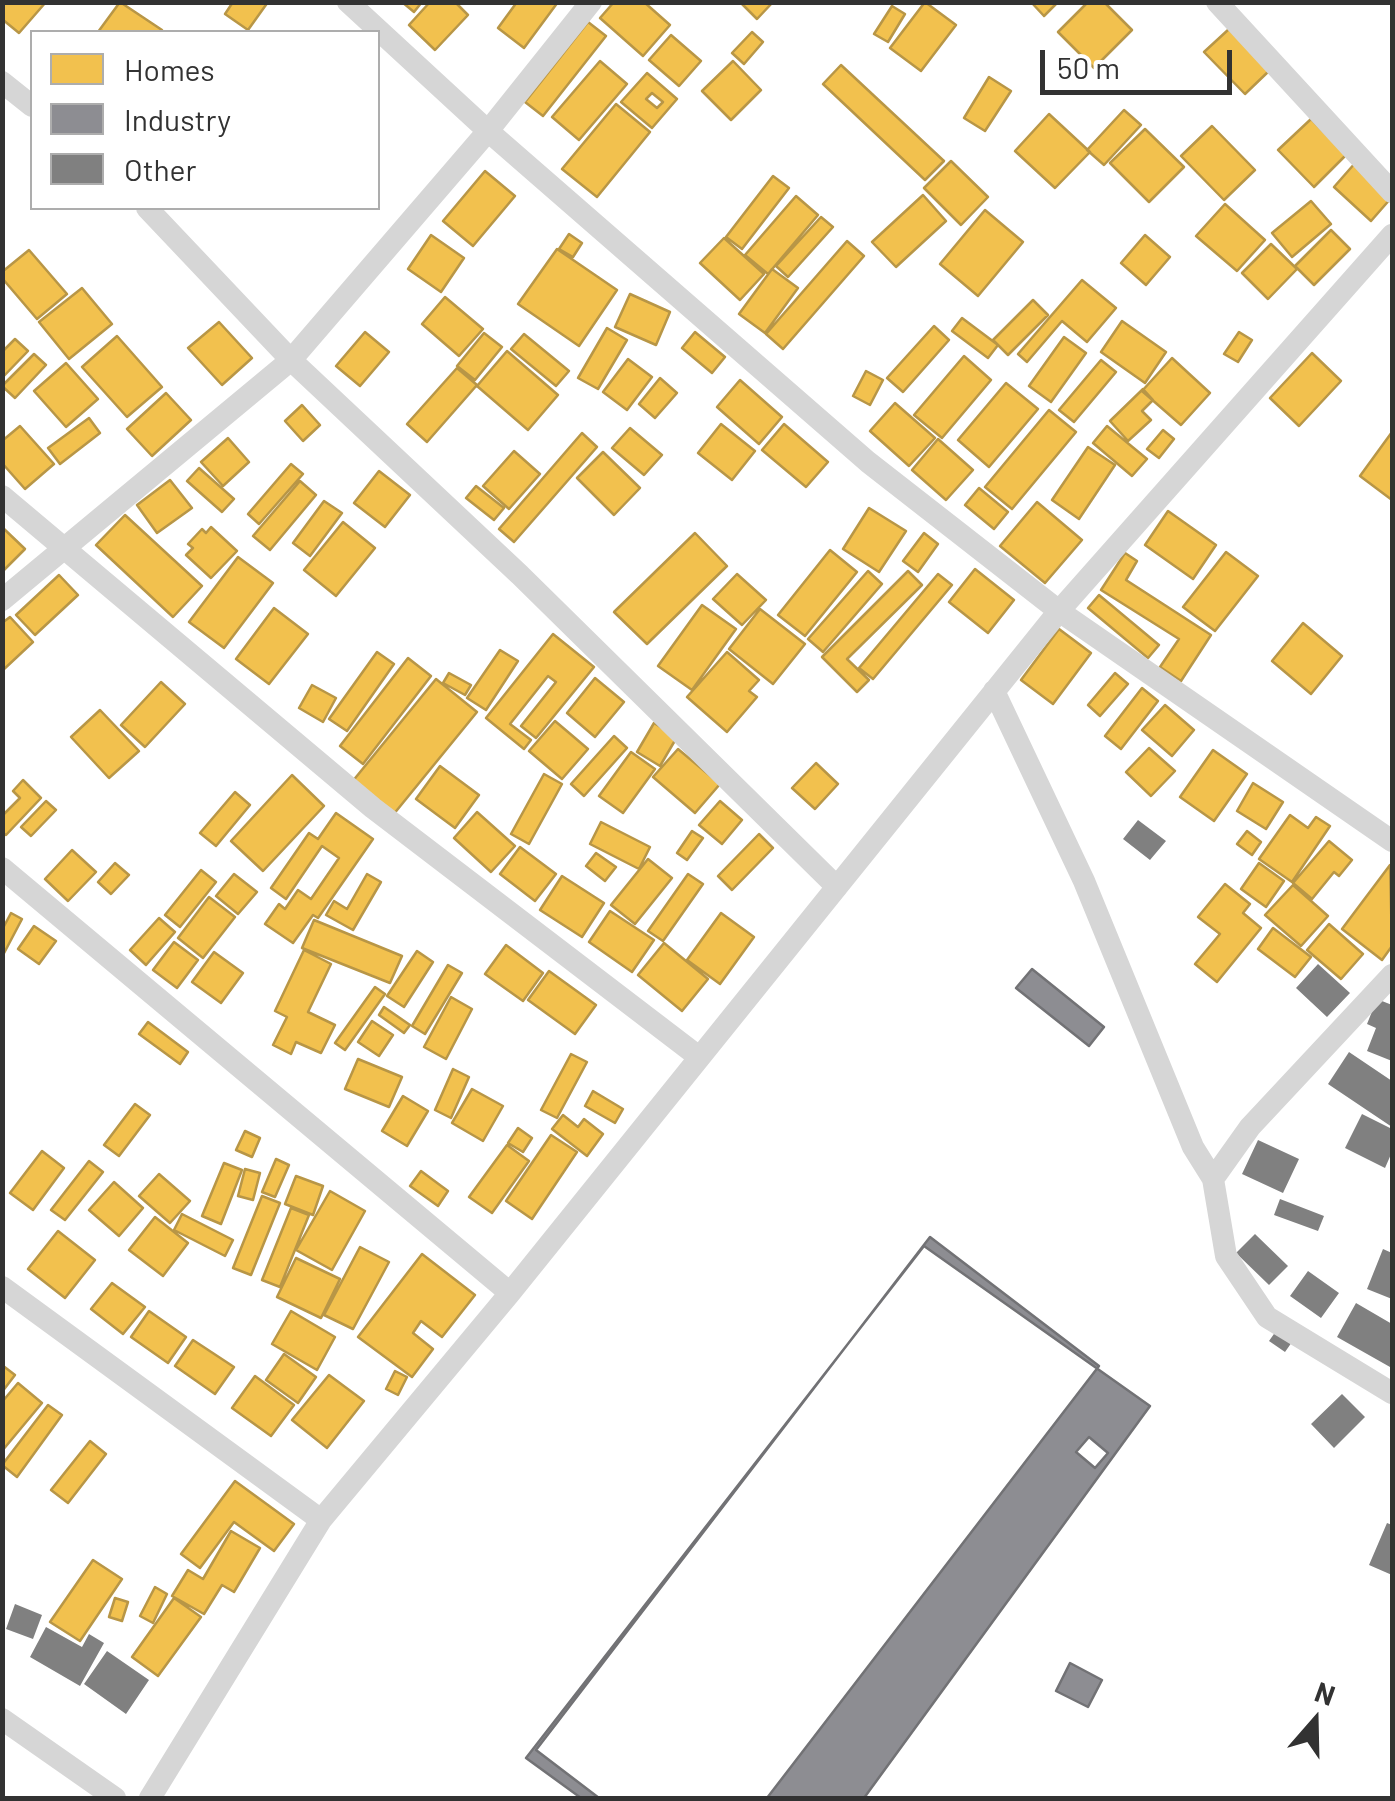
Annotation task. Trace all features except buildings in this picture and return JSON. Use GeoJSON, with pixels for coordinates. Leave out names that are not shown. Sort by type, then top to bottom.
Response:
{"type":"FeatureCollection","features":[{"type":"Feature","properties":{"kind":"street"},"geometry":{"type":"LineString","coordinates":[[348,2],[378,30]]}},
{"type":"Feature","properties":{"kind":"street"},"geometry":{"type":"LineString","coordinates":[[2,600],[291,360],[488,131],[591,2]]}},
{"type":"Feature","properties":{"kind":"street"},"geometry":{"type":"LineString","coordinates":[[1217,2],[1392,192]]}},
{"type":"Feature","properties":{"kind":"street"},"geometry":{"type":"LineString","coordinates":[[380,31],[488,131],[868,462],[1059,612],[1392,840]]}},
{"type":"Feature","properties":{"kind":"street"},"geometry":{"type":"LineString","coordinates":[[2,82],[30,104]]}},
{"type":"Feature","properties":{"kind":"street"},"geometry":{"type":"LineString","coordinates":[[149,210],[291,360],[520,575],[836,887]]}},
{"type":"Feature","properties":{"kind":"street"},"geometry":{"type":"LineString","coordinates":[[150,1798],[322,1520],[1059,612],[1392,234]]}},
{"type":"Feature","properties":{"kind":"street"},"geometry":{"type":"LineString","coordinates":[[2,496],[373,808],[699,1058]]}},
{"type":"Feature","properties":{"kind":"street"},"geometry":{"type":"LineString","coordinates":[[994,691],[1084,882],[1193,1147],[1213,1179],[1226,1256],[1267,1317],[1392,1393]]}},
{"type":"Feature","properties":{"kind":"street"},"geometry":{"type":"LineString","coordinates":[[2,868],[510,1293]]}},
{"type":"Feature","properties":{"kind":"street"},"geometry":{"type":"LineString","coordinates":[[1213,1179],[1250,1127],[1392,974]]}},
{"type":"Feature","properties":{"kind":"street"},"geometry":{"type":"LineString","coordinates":[[2,1287],[322,1520]]}},
{"type":"Feature","properties":{"kind":"street"},"geometry":{"type":"LineString","coordinates":[[2,1718],[116,1798]]}}]}
